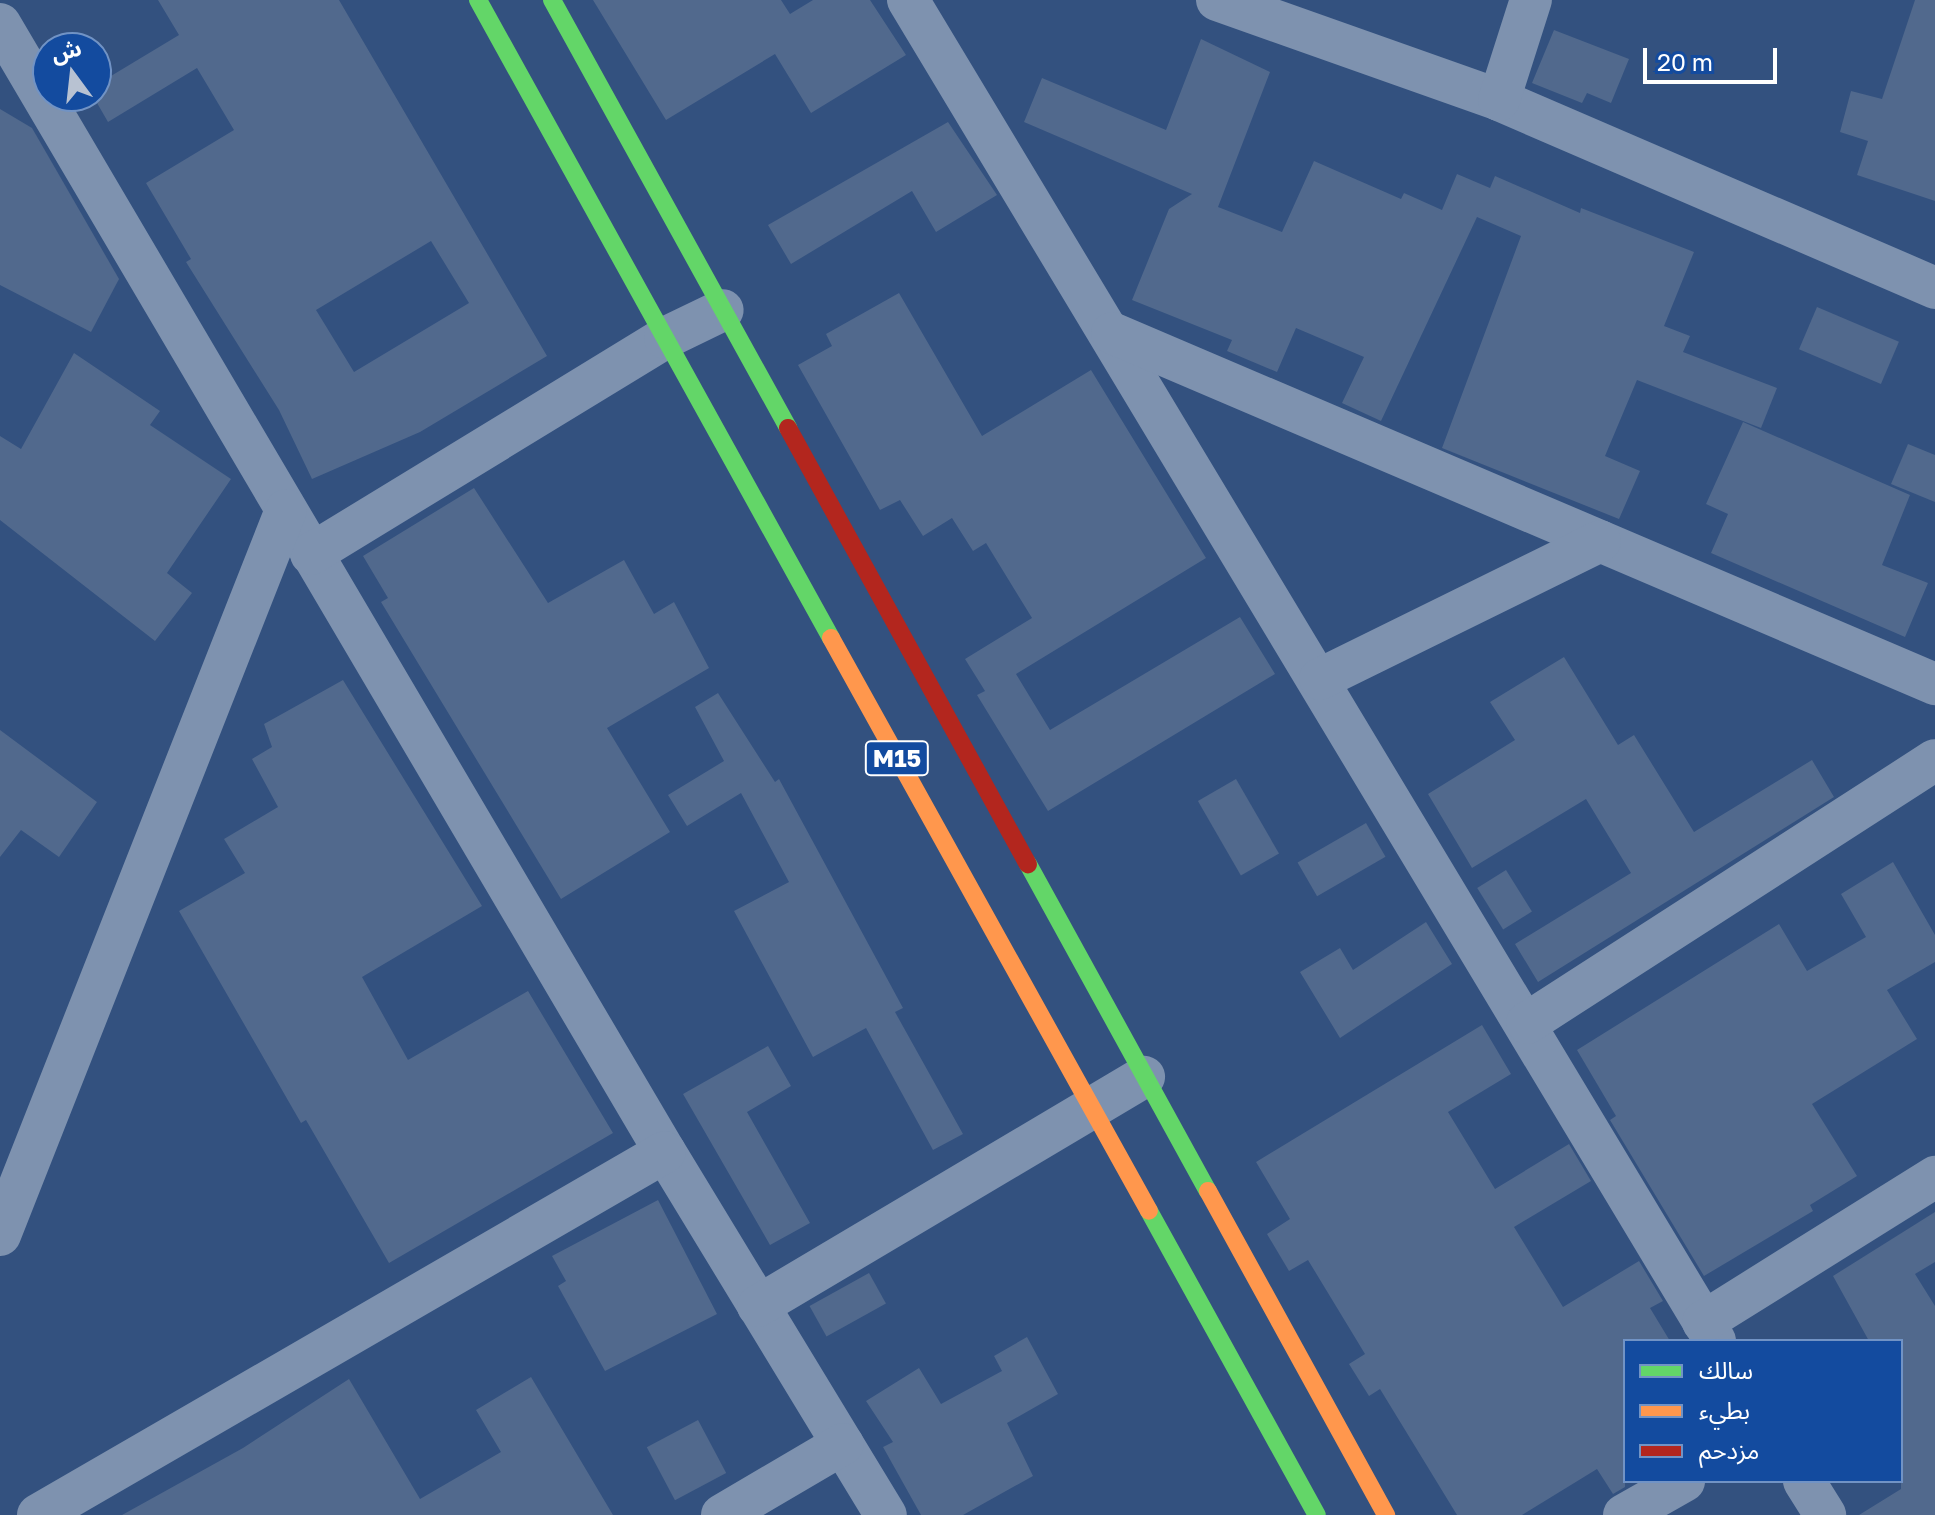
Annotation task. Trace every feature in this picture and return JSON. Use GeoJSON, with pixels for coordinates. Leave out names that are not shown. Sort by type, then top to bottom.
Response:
{"type":"FeatureCollection","features":[{"type":"Feature","properties":{"kind":"highway","name":"M15"},"geometry":{"type":"LineString","coordinates":[[478,0],[1317,1515]]}},
{"type":"Feature","properties":{"kind":"highway","name":"M15"},"geometry":{"type":"LineString","coordinates":[[552,0],[1386,1515]]}},
{"type":"Feature","properties":{"kind":"street"},"geometry":{"type":"LineString","coordinates":[[908,0],[1112,333],[1709,1331],[1935,1177]]}},
{"type":"Feature","properties":{"kind":"street"},"geometry":{"type":"LineString","coordinates":[[1217,0],[1499,100],[1935,288]]}},
{"type":"Feature","properties":{"kind":"street"},"geometry":{"type":"LineString","coordinates":[[1499,100],[1531,0]]}},
{"type":"Feature","properties":{"kind":"street"},"geometry":{"type":"LineString","coordinates":[[0,24],[665,1152],[886,1515]]}},
{"type":"Feature","properties":{"kind":"street"},"geometry":{"type":"LineString","coordinates":[[311,554],[665,338],[723,310]]}},
{"type":"Feature","properties":{"kind":"street"},"geometry":{"type":"LineString","coordinates":[[1112,333],[1935,684]]}},
{"type":"Feature","properties":{"kind":"street"},"geometry":{"type":"LineString","coordinates":[[0,1235],[286,510]]}},
{"type":"Feature","properties":{"kind":"street"},"geometry":{"type":"LineString","coordinates":[[1320,679],[1600,541]]}},
{"type":"Feature","properties":{"kind":"street"},"geometry":{"type":"LineString","coordinates":[[1527,1023],[1935,760]]}},
{"type":"Feature","properties":{"kind":"street"},"geometry":{"type":"LineString","coordinates":[[758,1306],[1090,1105],[1144,1077]]}},
{"type":"Feature","properties":{"kind":"street"},"geometry":{"type":"LineString","coordinates":[[38,1515],[665,1152]]}},
{"type":"Feature","properties":{"kind":"street"},"geometry":{"type":"LineString","coordinates":[[722,1515],[843,1444]]}},
{"type":"Feature","properties":{"kind":"street"},"geometry":{"type":"LineString","coordinates":[[1624,1515],[1680,1483]]}},
{"type":"Feature","properties":{"kind":"street"},"geometry":{"type":"LineString","coordinates":[[1805,1483],[1825,1515]]}},
{"type":"Feature","properties":{"kind":"building"},"geometry":{"type":"Polygon","coordinates":[[[158,0],[339,0],[547,356],[420,432],[312,479],[279,410],[186,262],[191,259],[146,183],[234,130],[197,68],[108,122],[102,112],[112,112],[112,75],[179,35],[158,0]],[[431,241],[316,310],[354,372],[469,303],[431,241]]]}},
{"type":"Feature","properties":{"kind":"building"},"geometry":{"type":"Polygon","coordinates":[[[593,0],[781,0],[790,14],[813,0],[870,0],[906,55],[811,113],[775,54],[666,120],[593,0]]]}},
{"type":"Feature","properties":{"kind":"building"},"geometry":{"type":"Polygon","coordinates":[[[1915,0],[1935,0],[1935,201],[1857,175],[1868,141],[1840,132],[1851,91],[1882,99],[1915,0]]]}},
{"type":"Feature","properties":{"kind":"building"},"geometry":{"type":"Polygon","coordinates":[[[1554,30],[1629,59],[1611,103],[1587,93],[1582,103],[1532,83],[1554,30]]]}},
{"type":"Feature","properties":{"kind":"building"},"geometry":{"type":"Polygon","coordinates":[[[1201,39],[1270,72],[1218,207],[1282,232],[1314,161],[1401,199],[1404,193],[1442,210],[1457,174],[1490,188],[1495,176],[1580,213],[1581,208],[1694,252],[1664,326],[1690,336],[1683,352],[1777,388],[1761,428],[1637,380],[1605,456],[1640,471],[1619,519],[1442,448],[1521,236],[1477,217],[1381,421],[1342,403],[1364,357],[1296,328],[1277,372],[1227,351],[1232,340],[1132,300],[1169,209],[1192,194],[1024,122],[1042,78],[1166,130],[1201,39]]]}},
{"type":"Feature","properties":{"kind":"building"},"geometry":{"type":"Polygon","coordinates":[[[0,109],[32,128],[119,279],[91,332],[0,285],[0,109]]]}},
{"type":"Feature","properties":{"kind":"building"},"geometry":{"type":"Polygon","coordinates":[[[948,122],[997,195],[936,232],[912,191],[791,264],[768,225],[948,122]]]}},
{"type":"Feature","properties":{"kind":"building"},"geometry":{"type":"Polygon","coordinates":[[[899,293],[982,436],[1091,370],[1206,558],[1016,674],[1050,730],[1240,617],[1275,674],[1048,811],[977,695],[985,691],[965,659],[1032,618],[986,543],[973,551],[952,518],[923,536],[900,500],[880,510],[798,365],[832,346],[826,334],[899,293]]]}},
{"type":"Feature","properties":{"kind":"building"},"geometry":{"type":"Polygon","coordinates":[[[1817,307],[1899,342],[1881,384],[1799,349],[1817,307]]]}},
{"type":"Feature","properties":{"kind":"building"},"geometry":{"type":"Polygon","coordinates":[[[74,353],[160,411],[150,425],[231,479],[167,573],[192,593],[155,641],[0,520],[0,436],[21,449],[74,353]]]}},
{"type":"Feature","properties":{"kind":"building"},"geometry":{"type":"Polygon","coordinates":[[[1743,422],[1910,495],[1882,565],[1928,583],[1905,637],[1711,553],[1728,514],[1706,504],[1743,422]]]}},
{"type":"Feature","properties":{"kind":"building"},"geometry":{"type":"Polygon","coordinates":[[[1908,444],[1935,455],[1935,502],[1891,484],[1908,444]]]}},
{"type":"Feature","properties":{"kind":"building"},"geometry":{"type":"Polygon","coordinates":[[[474,488],[548,603],[624,560],[654,614],[674,602],[709,668],[607,728],[670,832],[561,899],[381,602],[388,598],[363,556],[474,488]]]}},
{"type":"Feature","properties":{"kind":"building"},"geometry":{"type":"Polygon","coordinates":[[[1564,657],[1618,745],[1634,735],[1694,832],[1812,760],[1834,797],[1538,982],[1515,944],[1631,873],[1586,799],[1472,868],[1428,794],[1515,740],[1490,702],[1564,657]]]}},
{"type":"Feature","properties":{"kind":"building"},"geometry":{"type":"Polygon","coordinates":[[[343,680],[482,906],[362,977],[408,1060],[528,991],[613,1133],[389,1263],[306,1120],[301,1123],[179,911],[245,873],[224,839],[278,807],[252,759],[272,747],[264,724],[343,680]]]}},
{"type":"Feature","properties":{"kind":"building"},"geometry":{"type":"Polygon","coordinates":[[[718,693],[775,782],[779,779],[903,1008],[895,1012],[963,1134],[933,1150],[866,1028],[813,1057],[734,911],[789,882],[741,793],[687,826],[668,795],[724,761],[695,707],[718,693]]]}},
{"type":"Feature","properties":{"kind":"building"},"geometry":{"type":"Polygon","coordinates":[[[0,730],[97,802],[59,857],[21,830],[0,857],[0,730]]]}},
{"type":"Feature","properties":{"kind":"building"},"geometry":{"type":"Polygon","coordinates":[[[1236,779],[1279,853],[1241,875],[1198,801],[1236,779]]]}},
{"type":"Feature","properties":{"kind":"building"},"geometry":{"type":"Polygon","coordinates":[[[1366,823],[1386,857],[1317,896],[1298,862],[1366,823]]]}},
{"type":"Feature","properties":{"kind":"building"},"geometry":{"type":"Polygon","coordinates":[[[1893,862],[1935,935],[1935,962],[1887,990],[1917,1039],[1812,1104],[1857,1176],[1810,1205],[1813,1211],[1704,1276],[1610,1120],[1616,1116],[1577,1050],[1779,924],[1807,971],[1866,937],[1841,894],[1893,862]]]}},
{"type":"Feature","properties":{"kind":"building"},"geometry":{"type":"Polygon","coordinates":[[[1506,870],[1532,912],[1503,930],[1477,888],[1506,870]]]}},
{"type":"Feature","properties":{"kind":"building"},"geometry":{"type":"Polygon","coordinates":[[[1426,922],[1452,964],[1340,1038],[1300,972],[1340,948],[1353,970],[1426,922]]]}},
{"type":"Feature","properties":{"kind":"building"},"geometry":{"type":"Polygon","coordinates":[[[1482,1025],[1511,1074],[1448,1112],[1495,1189],[1569,1144],[1591,1181],[1514,1227],[1563,1307],[1639,1261],[1663,1301],[1650,1308],[1669,1339],[1623,1339],[1625,1487],[1613,1494],[1597,1469],[1522,1515],[1457,1515],[1380,1389],[1369,1396],[1349,1364],[1365,1354],[1308,1260],[1289,1271],[1267,1234],[1290,1219],[1256,1162],[1482,1025]]]}},
{"type":"Feature","properties":{"kind":"building"},"geometry":{"type":"Polygon","coordinates":[[[768,1046],[791,1086],[747,1112],[810,1223],[770,1245],[683,1094],[768,1046]]]}},
{"type":"Feature","properties":{"kind":"building"},"geometry":{"type":"Polygon","coordinates":[[[658,1200],[717,1314],[605,1371],[558,1286],[566,1281],[552,1256],[658,1200]]]}},
{"type":"Feature","properties":{"kind":"building"},"geometry":{"type":"Polygon","coordinates":[[[1935,1212],[1935,1262],[1915,1274],[1935,1306],[1935,1515],[1859,1515],[1901,1489],[1903,1483],[1903,1339],[1868,1339],[1833,1276],[1935,1212]]]}},
{"type":"Feature","properties":{"kind":"building"},"geometry":{"type":"Polygon","coordinates":[[[869,1273],[886,1304],[826,1337],[810,1306],[869,1273]]]}},
{"type":"Feature","properties":{"kind":"building"},"geometry":{"type":"Polygon","coordinates":[[[1027,1337],[1058,1394],[1007,1423],[1033,1476],[963,1515],[921,1515],[883,1447],[893,1442],[866,1401],[919,1368],[941,1404],[1002,1371],[994,1356],[1027,1337]]]}},
{"type":"Feature","properties":{"kind":"building"},"geometry":{"type":"Polygon","coordinates":[[[531,1377],[613,1515],[122,1515],[243,1448],[349,1379],[420,1499],[501,1452],[476,1410],[531,1377]]]}},
{"type":"Feature","properties":{"kind":"building"},"geometry":{"type":"Polygon","coordinates":[[[698,1420],[726,1473],[675,1500],[647,1447],[698,1420]]]}},
{"type":"Feature","properties":{"kind":"traffic: fast"},"geometry":{"type":"LineString","coordinates":[[478,0],[831,638]]}},
{"type":"Feature","properties":{"kind":"traffic: fast"},"geometry":{"type":"LineString","coordinates":[[552,0],[788,428]]}},
{"type":"Feature","properties":{"kind":"traffic: fast"},"geometry":{"type":"LineString","coordinates":[[1028,864],[1208,1191]]}},
{"type":"Feature","properties":{"kind":"traffic: fast"},"geometry":{"type":"LineString","coordinates":[[1149,1211],[1317,1515]]}},
{"type":"Feature","properties":{"kind":"traffic: slow"},"geometry":{"type":"LineString","coordinates":[[831,638],[1149,1211]]}},
{"type":"Feature","properties":{"kind":"traffic: slow"},"geometry":{"type":"LineString","coordinates":[[1208,1191],[1386,1515]]}},
{"type":"Feature","properties":{"kind":"traffic: jam"},"geometry":{"type":"LineString","coordinates":[[788,428],[1028,864]]}}]}
